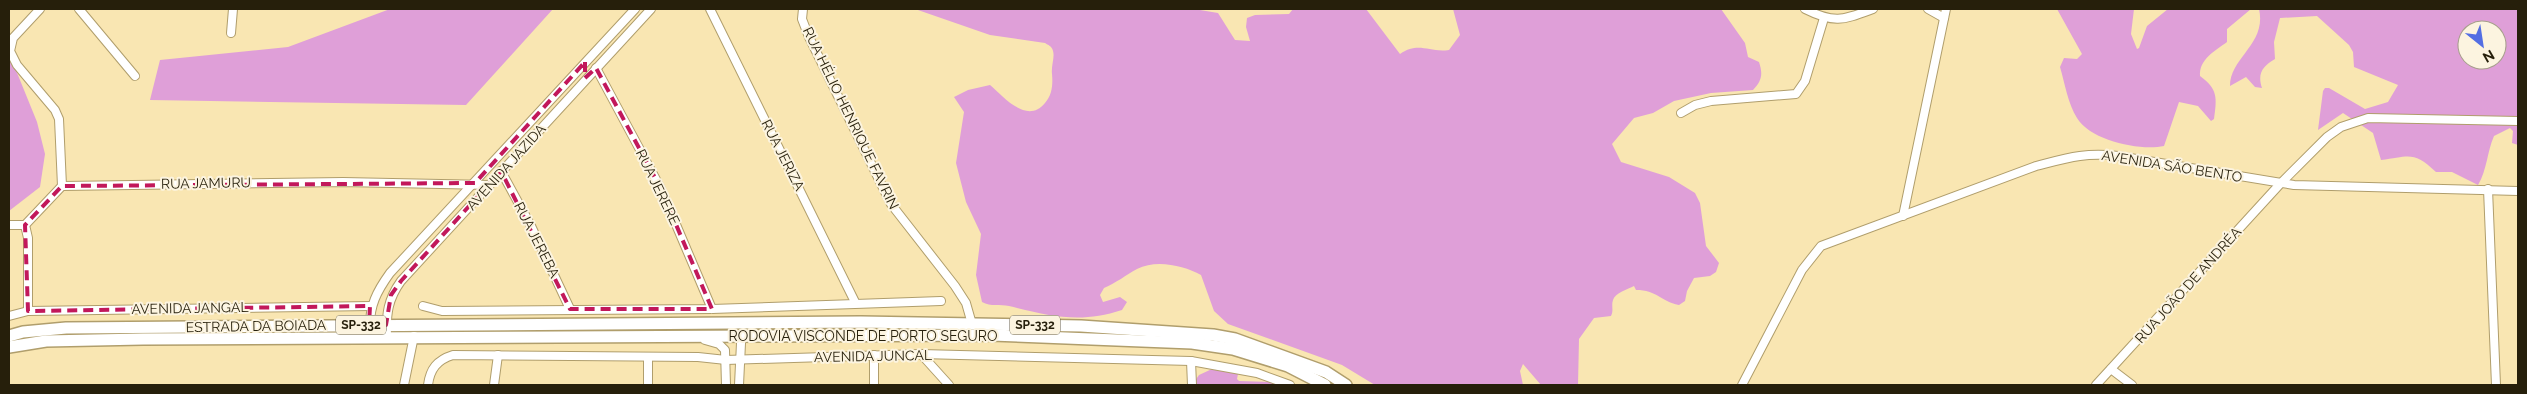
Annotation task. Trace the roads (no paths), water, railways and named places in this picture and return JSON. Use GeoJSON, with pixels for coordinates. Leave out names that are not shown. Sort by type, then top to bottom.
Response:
{"type":"FeatureCollection","features":[{"type":"Feature","properties":{"kind":"main road","name":"RODOVIA VISCONDE DE PORTO SEGURO"},"geometry":{"type":"LineString","coordinates":[[714,322],[1081,326],[1213,335],[1235,339],[1291,358],[1326,372],[1346,385]]}},
{"type":"Feature","properties":{"kind":"main road","name":"ESTRADA DA BOIADA"},"geometry":{"type":"LineString","coordinates":[[9,336],[23,332],[66,328],[386,331],[714,322]]}},
{"type":"Feature","properties":{"kind":"main road"},"geometry":{"type":"LineString","coordinates":[[714,322],[732,326],[740,336]]}},
{"type":"Feature","properties":{"kind":"main road","name":"ESTRADA DA BOIADA"},"geometry":{"type":"LineString","coordinates":[[9,347],[46,341],[370,331]]}},
{"type":"Feature","properties":{"kind":"main road","name":"ESTRADA DA BOIADA"},"geometry":{"type":"LineString","coordinates":[[386,331],[414,336],[694,336]]}},
{"type":"Feature","properties":{"kind":"main road","name":"RODOVIA VISCONDE DE PORTO SEGURO"},"geometry":{"type":"LineString","coordinates":[[694,336],[992,335],[1192,344],[1232,349],[1288,366],[1325,385]]}},
{"type":"Feature","properties":{"kind":"street"},"geometry":{"type":"LineString","coordinates":[[9,225],[25,225],[62,186],[59,119],[55,110],[17,65],[10,51],[13,38],[40,9]]}},
{"type":"Feature","properties":{"kind":"street"},"geometry":{"type":"LineString","coordinates":[[79,9],[135,76]]}},
{"type":"Feature","properties":{"kind":"street"},"geometry":{"type":"LineString","coordinates":[[231,32],[233,9]]}},
{"type":"Feature","properties":{"kind":"street","name":"AVENIDA JAZIDA"},"geometry":{"type":"LineString","coordinates":[[370,331],[371,306],[377,290],[390,272],[475,183],[635,9]]}},
{"type":"Feature","properties":{"kind":"street","name":"AVENIDA JAZIDA"},"geometry":{"type":"LineString","coordinates":[[386,331],[386,312],[391,295],[396,288],[651,9]]}},
{"type":"Feature","properties":{"kind":"street","name":"RUA JERIZA"},"geometry":{"type":"LineString","coordinates":[[710,9],[856,302]]}},
{"type":"Feature","properties":{"kind":"street","name":"RUA HÉLIO HENRIQUE FAVRIN"},"geometry":{"type":"LineString","coordinates":[[802,9],[802,19],[809,37],[890,204],[955,286],[966,303],[972,324]]}},
{"type":"Feature","properties":{"kind":"street"},"geometry":{"type":"LineString","coordinates":[[1806,9],[1824,18],[1843,20],[1874,9]]}},
{"type":"Feature","properties":{"kind":"street"},"geometry":{"type":"LineString","coordinates":[[1928,9],[1944,18]]}},
{"type":"Feature","properties":{"kind":"street"},"geometry":{"type":"LineString","coordinates":[[1903,216],[1946,9]]}},
{"type":"Feature","properties":{"kind":"street"},"geometry":{"type":"LineString","coordinates":[[1681,113],[1695,105],[1711,101],[1796,94],[1805,81],[1824,18]]}},
{"type":"Feature","properties":{"kind":"street","name":"RUA JERERE"},"geometry":{"type":"LineString","coordinates":[[596,68],[587,69],[588,59],[597,60],[596,68],[660,187],[712,309]]}},
{"type":"Feature","properties":{"kind":"street","name":"RUA JOÃO DE ANDRÉA"},"geometry":{"type":"LineString","coordinates":[[2096,385],[2280,184],[2326,137],[2353,121],[2368,118],[2518,122]]}},
{"type":"Feature","properties":{"kind":"street","name":"AVENIDA SÃO BENTO"},"geometry":{"type":"LineString","coordinates":[[1742,385],[1802,270],[1814,253],[1830,242],[2036,166],[2093,153],[2172,164],[2280,184],[2518,191]]}},
{"type":"Feature","properties":{"kind":"street","name":"RUA JEREBA"},"geometry":{"type":"LineString","coordinates":[[501,171],[539,242],[570,310]]}},
{"type":"Feature","properties":{"kind":"street","name":"RUA JAMURU"},"geometry":{"type":"LineString","coordinates":[[62,186],[323,182],[475,183],[490,185]]}},
{"type":"Feature","properties":{"kind":"street"},"geometry":{"type":"LineString","coordinates":[[2488,189],[2496,385]]}},
{"type":"Feature","properties":{"kind":"street"},"geometry":{"type":"LineString","coordinates":[[25,225],[28,238],[28,311]]}},
{"type":"Feature","properties":{"kind":"street"},"geometry":{"type":"LineString","coordinates":[[423,306],[442,311],[712,309],[942,300]]}},
{"type":"Feature","properties":{"kind":"street","name":"AVENIDA JANGAL"},"geometry":{"type":"LineString","coordinates":[[9,316],[28,311],[371,306]]}},
{"type":"Feature","properties":{"kind":"street"},"geometry":{"type":"LineString","coordinates":[[404,385],[414,336]]}},
{"type":"Feature","properties":{"kind":"street"},"geometry":{"type":"LineString","coordinates":[[694,336],[719,344],[725,350],[726,385]]}},
{"type":"Feature","properties":{"kind":"street"},"geometry":{"type":"LineString","coordinates":[[739,385],[740,336]]}},
{"type":"Feature","properties":{"kind":"street"},"geometry":{"type":"LineString","coordinates":[[921,354],[949,385]]}},
{"type":"Feature","properties":{"kind":"street","name":"AVENIDA JUNCAL"},"geometry":{"type":"LineString","coordinates":[[428,385],[432,370],[438,362],[454,355],[739,360],[921,354],[1191,360],[1257,373],[1290,385]]}},
{"type":"Feature","properties":{"kind":"street"},"geometry":{"type":"LineString","coordinates":[[494,385],[498,355]]}},
{"type":"Feature","properties":{"kind":"street"},"geometry":{"type":"LineString","coordinates":[[874,355],[874,385]]}},
{"type":"Feature","properties":{"kind":"street"},"geometry":{"type":"LineString","coordinates":[[648,357],[648,385]]}},
{"type":"Feature","properties":{"kind":"street"},"geometry":{"type":"LineString","coordinates":[[1191,360],[1192,385]]}},
{"type":"Feature","properties":{"kind":"street"},"geometry":{"type":"LineString","coordinates":[[2111,369],[2132,385]]}}]}
